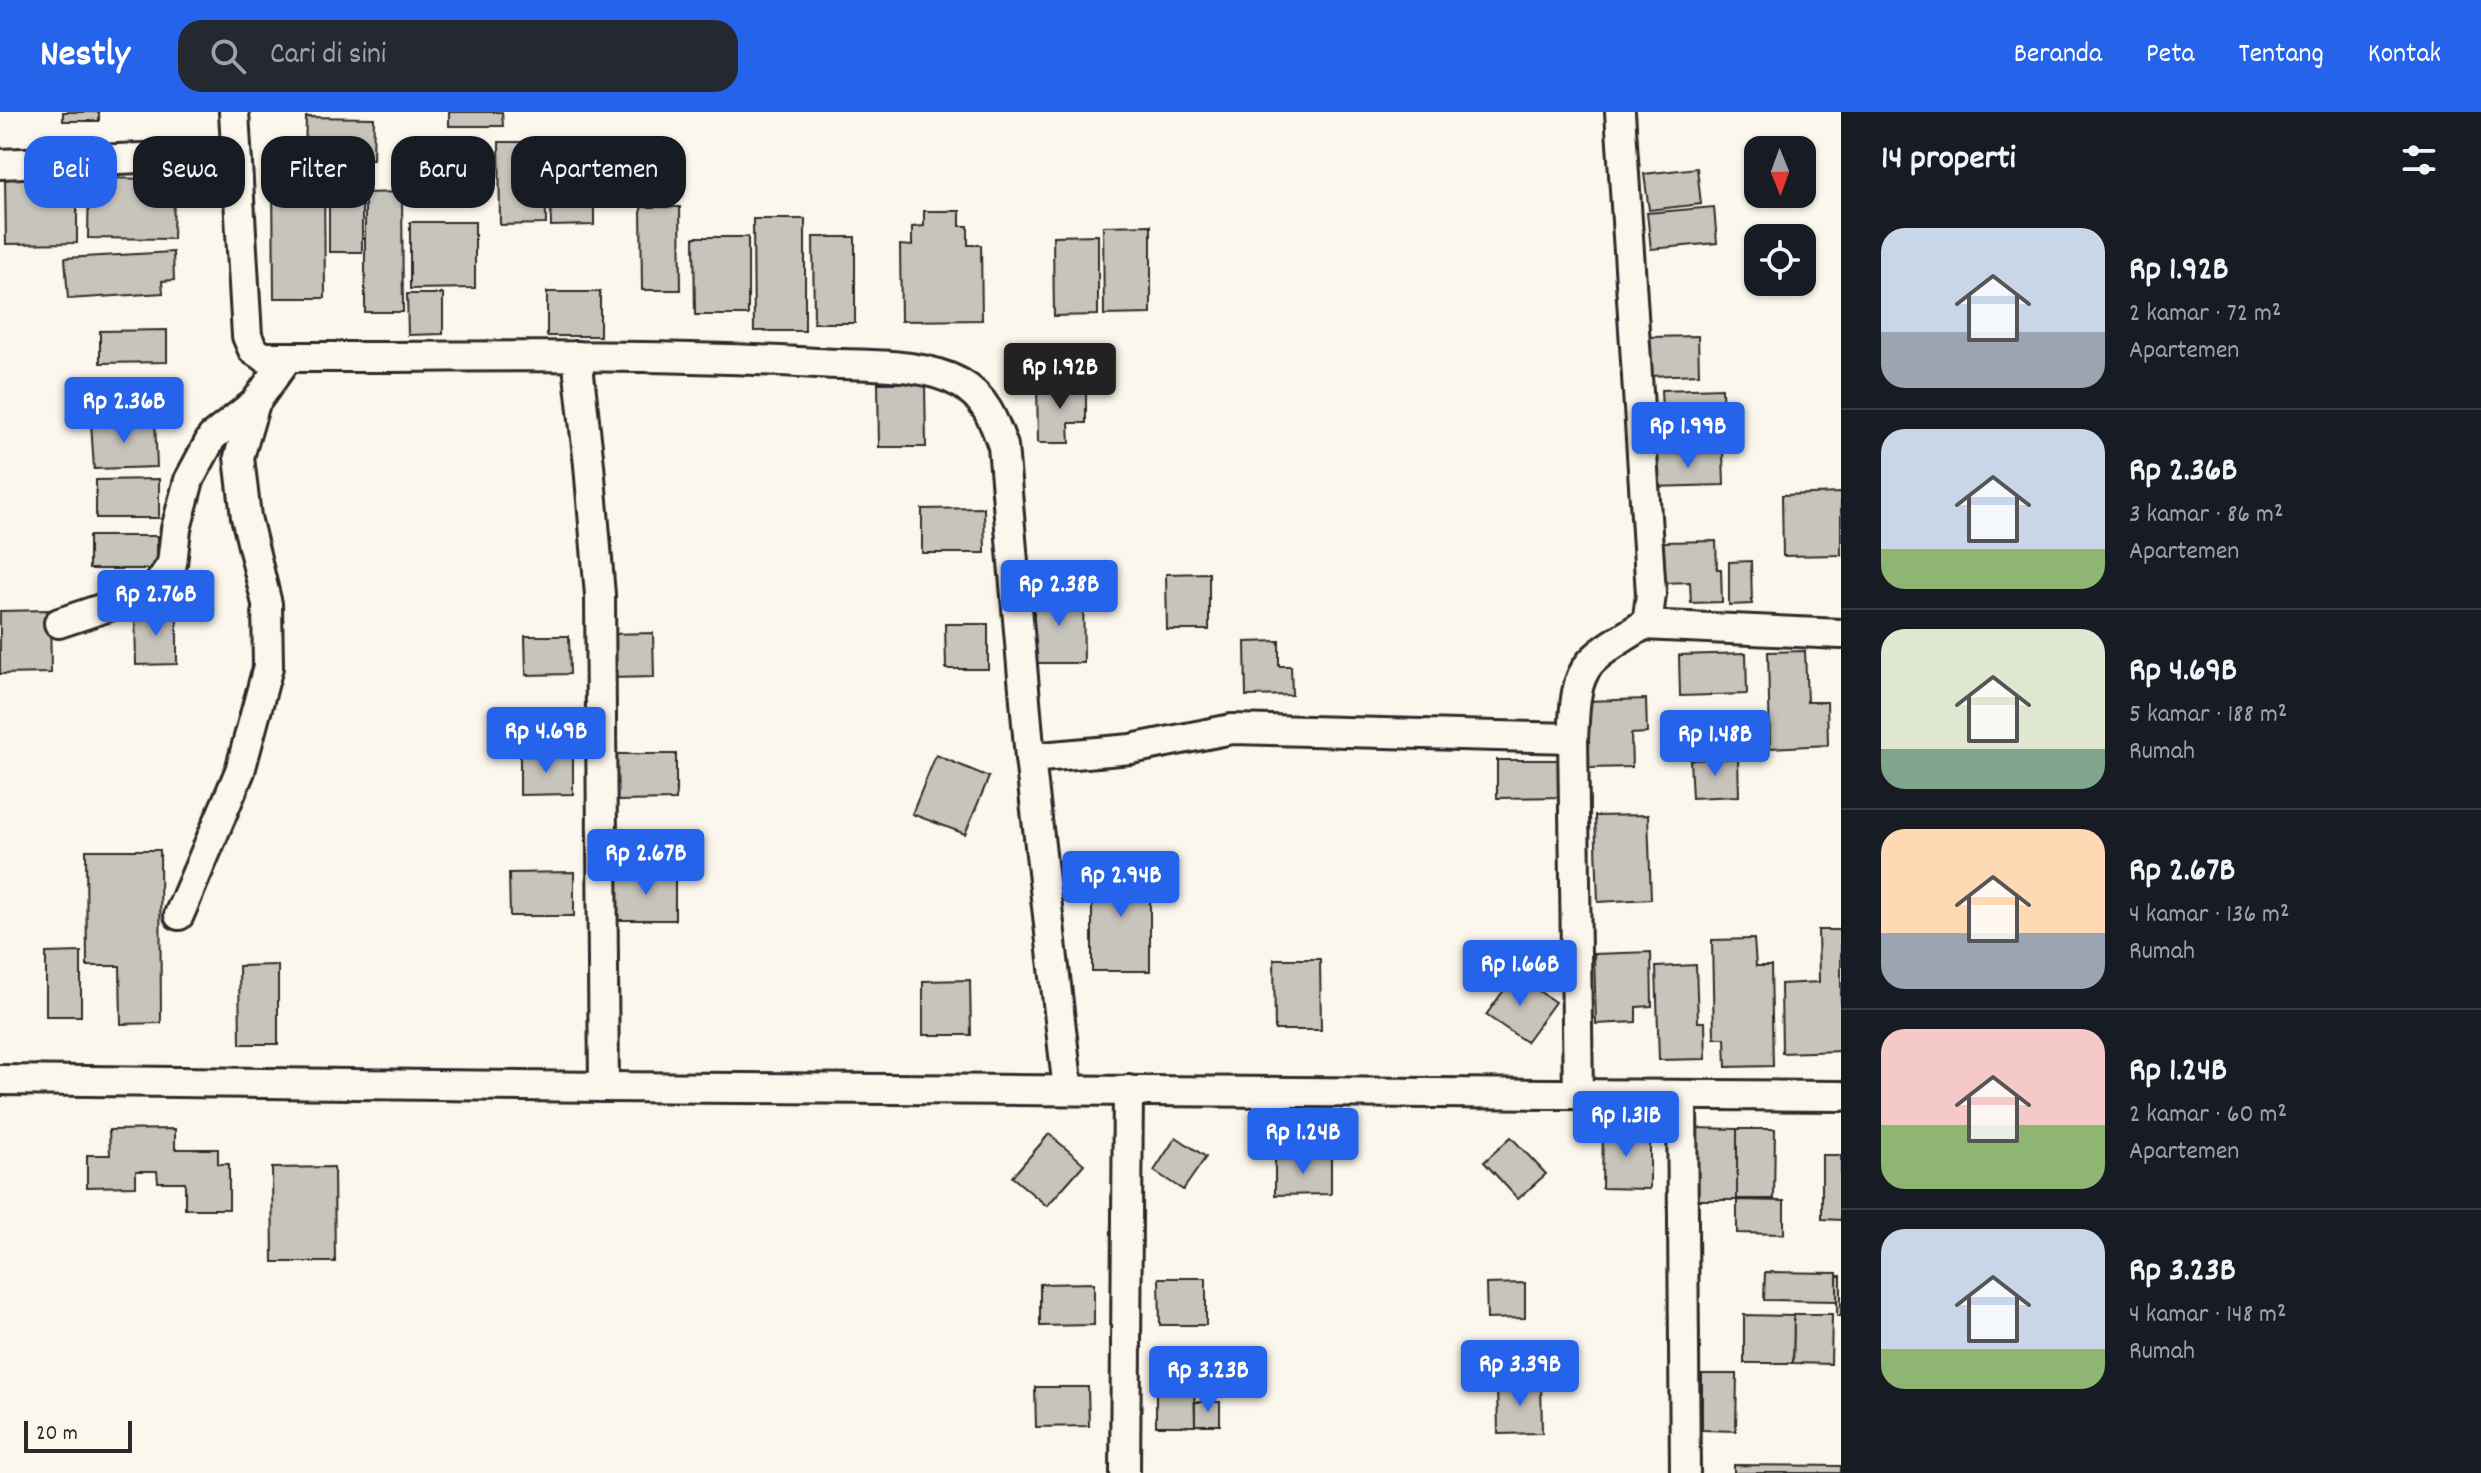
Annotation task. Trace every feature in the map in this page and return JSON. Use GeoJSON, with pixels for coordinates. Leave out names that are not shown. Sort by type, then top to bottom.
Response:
{"type":"FeatureCollection","features":[{"type":"Feature","properties":{"kind":"street"},"geometry":{"type":"LineString","coordinates":[[234,112],[235,136]]}},
{"type":"Feature","properties":{"kind":"street"},"geometry":{"type":"LineString","coordinates":[[1578,1095],[1573,738],[1577,694],[1581,676],[1589,663],[1643,625],[1648,618],[1651,594],[1620,112]]}},
{"type":"Feature","properties":{"kind":"street"},"geometry":{"type":"LineString","coordinates":[[0,164],[133,158]]}},
{"type":"Feature","properties":{"kind":"street"},"geometry":{"type":"LineString","coordinates":[[239,208],[247,336],[253,350],[264,357],[577,356],[762,360],[925,370],[961,383],[984,402],[1003,446],[1030,758],[1068,1090]]}},
{"type":"Feature","properties":{"kind":"street"},"geometry":{"type":"LineString","coordinates":[[577,356],[600,595],[604,1087]]}},
{"type":"Feature","properties":{"kind":"street"},"geometry":{"type":"LineString","coordinates":[[59,623],[154,591],[172,564],[176,529],[189,480],[212,437],[255,403],[288,357]]}},
{"type":"Feature","properties":{"kind":"street"},"geometry":{"type":"LineString","coordinates":[[179,915],[240,771],[268,667],[267,604],[246,517],[239,457],[255,403]]}},
{"type":"Feature","properties":{"kind":"street"},"geometry":{"type":"LineString","coordinates":[[1643,625],[1841,634]]}},
{"type":"Feature","properties":{"kind":"street"},"geometry":{"type":"LineString","coordinates":[[1030,758],[1131,749],[1232,729],[1573,738]]}},
{"type":"Feature","properties":{"kind":"street"},"geometry":{"type":"LineString","coordinates":[[0,1080],[1841,1096]]}},
{"type":"Feature","properties":{"kind":"street"},"geometry":{"type":"LineString","coordinates":[[1125,1473],[1128,1090]]}},
{"type":"Feature","properties":{"kind":"street"},"geometry":{"type":"LineString","coordinates":[[1682,1096],[1685,1473]]}},
{"type":"Feature","properties":{"kind":"building"},"geometry":{"type":"Polygon","coordinates":[[[63,112],[99,112],[99,121],[63,121],[63,112]]]}},
{"type":"Feature","properties":{"kind":"building"},"geometry":{"type":"Polygon","coordinates":[[[449,112],[502,112],[503,126],[449,126],[449,112]]]}},
{"type":"Feature","properties":{"kind":"building"},"geometry":{"type":"Polygon","coordinates":[[[306,117],[374,118],[374,136],[306,136],[306,117]]]}},
{"type":"Feature","properties":{"kind":"building"},"geometry":{"type":"Polygon","coordinates":[[[499,142],[511,142],[511,208],[546,208],[546,224],[500,225],[499,142]]]}},
{"type":"Feature","properties":{"kind":"building"},"geometry":{"type":"Polygon","coordinates":[[[1697,168],[1701,204],[1649,210],[1644,174],[1697,168]]]}},
{"type":"Feature","properties":{"kind":"building"},"geometry":{"type":"Polygon","coordinates":[[[117,178],[133,179],[133,208],[174,208],[173,239],[88,238],[88,208],[117,208],[117,178]]]}},
{"type":"Feature","properties":{"kind":"building"},"geometry":{"type":"Polygon","coordinates":[[[5,179],[24,179],[24,208],[77,208],[77,243],[6,244],[5,179]]]}},
{"type":"Feature","properties":{"kind":"building"},"geometry":{"type":"Polygon","coordinates":[[[391,192],[391,208],[402,208],[403,312],[365,312],[365,208],[375,208],[375,193],[391,192]]]}},
{"type":"Feature","properties":{"kind":"building"},"geometry":{"type":"Polygon","coordinates":[[[1714,207],[1717,243],[1651,249],[1647,213],[1714,207]]]}},
{"type":"Feature","properties":{"kind":"building"},"geometry":{"type":"Polygon","coordinates":[[[273,208],[324,208],[325,298],[274,298],[273,208]]]}},
{"type":"Feature","properties":{"kind":"building"},"geometry":{"type":"Polygon","coordinates":[[[329,208],[362,208],[362,252],[329,252],[329,208]]]}},
{"type":"Feature","properties":{"kind":"building"},"geometry":{"type":"Polygon","coordinates":[[[551,208],[594,208],[594,225],[551,226],[551,208]]]}},
{"type":"Feature","properties":{"kind":"building"},"geometry":{"type":"Polygon","coordinates":[[[641,208],[680,208],[681,290],[642,290],[641,208]]]}},
{"type":"Feature","properties":{"kind":"building"},"geometry":{"type":"Polygon","coordinates":[[[924,211],[960,211],[960,226],[968,226],[968,245],[981,245],[982,320],[901,321],[900,245],[912,246],[912,227],[924,226],[924,211]]]}},
{"type":"Feature","properties":{"kind":"building"},"geometry":{"type":"Polygon","coordinates":[[[753,219],[805,219],[805,331],[754,331],[753,219]]]}},
{"type":"Feature","properties":{"kind":"building"},"geometry":{"type":"Polygon","coordinates":[[[410,222],[475,222],[475,288],[410,289],[410,222]]]}},
{"type":"Feature","properties":{"kind":"building"},"geometry":{"type":"Polygon","coordinates":[[[1151,225],[1151,314],[1104,315],[1103,226],[1151,225]]]}},
{"type":"Feature","properties":{"kind":"building"},"geometry":{"type":"Polygon","coordinates":[[[1098,235],[1098,315],[1054,316],[1053,236],[1098,235]]]}},
{"type":"Feature","properties":{"kind":"building"},"geometry":{"type":"Polygon","coordinates":[[[694,237],[748,237],[748,315],[695,315],[694,237]]]}},
{"type":"Feature","properties":{"kind":"building"},"geometry":{"type":"Polygon","coordinates":[[[813,237],[855,237],[855,323],[814,323],[813,237]]]}},
{"type":"Feature","properties":{"kind":"building"},"geometry":{"type":"Polygon","coordinates":[[[173,252],[174,280],[162,281],[163,293],[68,299],[65,258],[173,252]]]}},
{"type":"Feature","properties":{"kind":"building"},"geometry":{"type":"Polygon","coordinates":[[[547,292],[600,292],[600,336],[547,336],[547,292]]]}},
{"type":"Feature","properties":{"kind":"building"},"geometry":{"type":"Polygon","coordinates":[[[407,294],[443,294],[443,334],[408,335],[407,294]]]}},
{"type":"Feature","properties":{"kind":"building"},"geometry":{"type":"Polygon","coordinates":[[[167,330],[167,362],[100,363],[100,331],[167,330]]]}},
{"type":"Feature","properties":{"kind":"building"},"geometry":{"type":"Polygon","coordinates":[[[1698,336],[1699,374],[1650,376],[1649,337],[1698,336]]]}},
{"type":"Feature","properties":{"kind":"building"},"geometry":{"type":"Polygon","coordinates":[[[878,383],[925,383],[926,447],[879,447],[878,383]]]}},
{"type":"Feature","properties":{"kind":"building"},"geometry":{"type":"Polygon","coordinates":[[[1037,384],[1086,384],[1086,423],[1069,423],[1070,443],[1038,443],[1037,384]]]}},
{"type":"Feature","properties":{"kind":"building"},"geometry":{"type":"Polygon","coordinates":[[[1722,388],[1723,427],[1663,429],[1661,390],[1722,388]]]}},
{"type":"Feature","properties":{"kind":"building"},"geometry":{"type":"Polygon","coordinates":[[[155,420],[157,467],[94,469],[91,423],[155,420]]]}},
{"type":"Feature","properties":{"kind":"building"},"geometry":{"type":"Polygon","coordinates":[[[1723,452],[1724,485],[1652,487],[1651,454],[1723,452]]]}},
{"type":"Feature","properties":{"kind":"building"},"geometry":{"type":"Polygon","coordinates":[[[159,479],[159,518],[96,518],[96,480],[159,479]]]}},
{"type":"Feature","properties":{"kind":"building"},"geometry":{"type":"Polygon","coordinates":[[[1841,493],[1841,555],[1783,556],[1782,495],[1841,493]]]}},
{"type":"Feature","properties":{"kind":"building"},"geometry":{"type":"Polygon","coordinates":[[[984,508],[985,553],[922,553],[922,509],[984,508]]]}},
{"type":"Feature","properties":{"kind":"building"},"geometry":{"type":"Polygon","coordinates":[[[89,536],[157,536],[157,569],[89,569],[89,536]]]}},
{"type":"Feature","properties":{"kind":"building"},"geometry":{"type":"Polygon","coordinates":[[[1716,541],[1722,602],[1691,603],[1690,582],[1664,583],[1663,542],[1716,541]]]}},
{"type":"Feature","properties":{"kind":"building"},"geometry":{"type":"Polygon","coordinates":[[[1751,561],[1752,604],[1729,605],[1729,562],[1751,561]]]}},
{"type":"Feature","properties":{"kind":"building"},"geometry":{"type":"Polygon","coordinates":[[[1209,573],[1209,630],[1167,630],[1166,574],[1209,573]]]}},
{"type":"Feature","properties":{"kind":"building"},"geometry":{"type":"Polygon","coordinates":[[[1083,592],[1084,663],[1034,663],[1034,593],[1083,592]]]}},
{"type":"Feature","properties":{"kind":"building"},"geometry":{"type":"Polygon","coordinates":[[[50,610],[51,673],[0,674],[0,611],[50,610]]]}},
{"type":"Feature","properties":{"kind":"building"},"geometry":{"type":"Polygon","coordinates":[[[135,611],[177,611],[177,664],[136,665],[135,611]]]}},
{"type":"Feature","properties":{"kind":"building"},"geometry":{"type":"Polygon","coordinates":[[[945,624],[988,624],[988,669],[946,669],[945,624]]]}},
{"type":"Feature","properties":{"kind":"building"},"geometry":{"type":"Polygon","coordinates":[[[653,633],[654,677],[609,678],[609,634],[653,633]]]}},
{"type":"Feature","properties":{"kind":"building"},"geometry":{"type":"Polygon","coordinates":[[[525,636],[569,636],[570,674],[526,675],[525,636]]]}},
{"type":"Feature","properties":{"kind":"building"},"geometry":{"type":"Polygon","coordinates":[[[1279,641],[1279,666],[1291,666],[1292,695],[1246,696],[1245,642],[1279,641]]]}},
{"type":"Feature","properties":{"kind":"building"},"geometry":{"type":"Polygon","coordinates":[[[1805,651],[1807,702],[1827,702],[1828,745],[1770,748],[1768,652],[1805,651]]]}},
{"type":"Feature","properties":{"kind":"building"},"geometry":{"type":"Polygon","coordinates":[[[1746,653],[1747,694],[1680,696],[1679,655],[1746,653]]]}},
{"type":"Feature","properties":{"kind":"building"},"geometry":{"type":"Polygon","coordinates":[[[1646,699],[1647,733],[1631,734],[1632,767],[1589,768],[1586,701],[1646,699]]]}},
{"type":"Feature","properties":{"kind":"building"},"geometry":{"type":"Polygon","coordinates":[[[1752,735],[1753,756],[1691,757],[1690,737],[1752,735]]]}},
{"type":"Feature","properties":{"kind":"building"},"geometry":{"type":"Polygon","coordinates":[[[616,754],[676,754],[676,800],[616,801],[616,754]]]}},
{"type":"Feature","properties":{"kind":"building"},"geometry":{"type":"Polygon","coordinates":[[[573,755],[573,794],[520,795],[520,756],[573,755]]]}},
{"type":"Feature","properties":{"kind":"building"},"geometry":{"type":"Polygon","coordinates":[[[936,755],[989,777],[965,834],[912,814],[936,755]]]}},
{"type":"Feature","properties":{"kind":"building"},"geometry":{"type":"Polygon","coordinates":[[[1738,758],[1739,796],[1692,798],[1690,760],[1738,758]]]}},
{"type":"Feature","properties":{"kind":"building"},"geometry":{"type":"Polygon","coordinates":[[[1497,760],[1563,760],[1563,797],[1497,798],[1497,760]]]}},
{"type":"Feature","properties":{"kind":"building"},"geometry":{"type":"Polygon","coordinates":[[[1648,815],[1651,899],[1598,902],[1595,816],[1648,815]]]}},
{"type":"Feature","properties":{"kind":"building"},"geometry":{"type":"Polygon","coordinates":[[[86,850],[160,850],[161,1023],[121,1024],[120,966],[87,966],[86,850]]]}},
{"type":"Feature","properties":{"kind":"building"},"geometry":{"type":"Polygon","coordinates":[[[1150,867],[1150,971],[1092,971],[1092,868],[1150,867]]]}},
{"type":"Feature","properties":{"kind":"building"},"geometry":{"type":"Polygon","coordinates":[[[574,872],[574,916],[510,916],[509,873],[574,872]]]}},
{"type":"Feature","properties":{"kind":"building"},"geometry":{"type":"Polygon","coordinates":[[[675,874],[675,920],[617,920],[617,875],[675,874]]]}},
{"type":"Feature","properties":{"kind":"building"},"geometry":{"type":"Polygon","coordinates":[[[1818,930],[1841,930],[1841,1051],[1782,1053],[1781,984],[1819,982],[1818,930]]]}},
{"type":"Feature","properties":{"kind":"building"},"geometry":{"type":"Polygon","coordinates":[[[1754,939],[1756,966],[1771,966],[1773,1066],[1726,1067],[1725,1038],[1714,1038],[1712,940],[1754,939]]]}},
{"type":"Feature","properties":{"kind":"building"},"geometry":{"type":"Polygon","coordinates":[[[81,952],[81,1016],[46,1016],[46,953],[81,952]]]}},
{"type":"Feature","properties":{"kind":"building"},"geometry":{"type":"Polygon","coordinates":[[[1651,952],[1652,1006],[1636,1007],[1636,1022],[1596,1024],[1594,954],[1651,952]]]}},
{"type":"Feature","properties":{"kind":"building"},"geometry":{"type":"Polygon","coordinates":[[[1274,959],[1320,959],[1321,1030],[1275,1030],[1274,959]]]}},
{"type":"Feature","properties":{"kind":"building"},"geometry":{"type":"Polygon","coordinates":[[[278,965],[278,1044],[240,1044],[239,966],[278,965]]]}},
{"type":"Feature","properties":{"kind":"building"},"geometry":{"type":"Polygon","coordinates":[[[1696,965],[1698,1022],[1705,1022],[1706,1059],[1659,1060],[1656,967],[1696,965]]]}},
{"type":"Feature","properties":{"kind":"building"},"geometry":{"type":"Polygon","coordinates":[[[1515,975],[1555,1002],[1526,1042],[1486,1015],[1515,975]]]}},
{"type":"Feature","properties":{"kind":"building"},"geometry":{"type":"Polygon","coordinates":[[[970,980],[971,1035],[923,1035],[923,981],[970,980]]]}},
{"type":"Feature","properties":{"kind":"building"},"geometry":{"type":"Polygon","coordinates":[[[1693,1128],[1737,1129],[1737,1200],[1692,1200],[1693,1128]]]}},
{"type":"Feature","properties":{"kind":"building"},"geometry":{"type":"Polygon","coordinates":[[[175,1129],[175,1149],[218,1149],[218,1164],[229,1164],[229,1209],[185,1209],[185,1182],[158,1182],[157,1171],[136,1171],[136,1186],[87,1187],[87,1155],[110,1155],[109,1130],[175,1129]]]}},
{"type":"Feature","properties":{"kind":"building"},"geometry":{"type":"Polygon","coordinates":[[[1603,1129],[1650,1130],[1650,1189],[1602,1188],[1603,1129]]]}},
{"type":"Feature","properties":{"kind":"building"},"geometry":{"type":"Polygon","coordinates":[[[1737,1129],[1775,1129],[1774,1199],[1737,1199],[1737,1129]]]}},
{"type":"Feature","properties":{"kind":"building"},"geometry":{"type":"Polygon","coordinates":[[[1049,1134],[1084,1164],[1047,1206],[1012,1177],[1049,1134]]]}},
{"type":"Feature","properties":{"kind":"building"},"geometry":{"type":"Polygon","coordinates":[[[1176,1137],[1206,1157],[1183,1190],[1154,1171],[1176,1137]]]}},
{"type":"Feature","properties":{"kind":"building"},"geometry":{"type":"Polygon","coordinates":[[[1511,1137],[1546,1174],[1518,1199],[1484,1162],[1511,1137]]]}},
{"type":"Feature","properties":{"kind":"building"},"geometry":{"type":"Polygon","coordinates":[[[1822,1155],[1841,1155],[1841,1220],[1822,1219],[1822,1155]]]}},
{"type":"Feature","properties":{"kind":"building"},"geometry":{"type":"Polygon","coordinates":[[[1331,1156],[1331,1194],[1275,1195],[1275,1157],[1331,1156]]]}},
{"type":"Feature","properties":{"kind":"building"},"geometry":{"type":"Polygon","coordinates":[[[334,1167],[335,1262],[273,1262],[272,1168],[334,1167]]]}},
{"type":"Feature","properties":{"kind":"building"},"geometry":{"type":"Polygon","coordinates":[[[1737,1200],[1784,1201],[1784,1234],[1737,1233],[1737,1200]]]}},
{"type":"Feature","properties":{"kind":"building"},"geometry":{"type":"Polygon","coordinates":[[[1765,1272],[1837,1273],[1837,1301],[1764,1300],[1765,1272]]]}},
{"type":"Feature","properties":{"kind":"building"},"geometry":{"type":"Polygon","coordinates":[[[1837,1276],[1841,1276],[1841,1316],[1837,1316],[1837,1276]]]}},
{"type":"Feature","properties":{"kind":"building"},"geometry":{"type":"Polygon","coordinates":[[[1159,1278],[1206,1278],[1206,1325],[1160,1325],[1159,1278]]]}},
{"type":"Feature","properties":{"kind":"building"},"geometry":{"type":"Polygon","coordinates":[[[1094,1283],[1094,1325],[1040,1326],[1040,1284],[1094,1283]]]}},
{"type":"Feature","properties":{"kind":"building"},"geometry":{"type":"Polygon","coordinates":[[[1525,1283],[1525,1318],[1487,1319],[1486,1284],[1525,1283]]]}},
{"type":"Feature","properties":{"kind":"building"},"geometry":{"type":"Polygon","coordinates":[[[1794,1314],[1832,1314],[1831,1364],[1793,1363],[1794,1314]]]}},
{"type":"Feature","properties":{"kind":"building"},"geometry":{"type":"Polygon","coordinates":[[[1744,1315],[1794,1316],[1793,1363],[1744,1363],[1744,1315]]]}},
{"type":"Feature","properties":{"kind":"building"},"geometry":{"type":"Polygon","coordinates":[[[1702,1374],[1737,1374],[1736,1431],[1702,1430],[1702,1374]]]}},
{"type":"Feature","properties":{"kind":"building"},"geometry":{"type":"Polygon","coordinates":[[[1156,1378],[1194,1378],[1195,1426],[1156,1426],[1156,1378]]]}},
{"type":"Feature","properties":{"kind":"building"},"geometry":{"type":"Polygon","coordinates":[[[1541,1382],[1542,1433],[1498,1434],[1497,1383],[1541,1382]]]}},
{"type":"Feature","properties":{"kind":"building"},"geometry":{"type":"Polygon","coordinates":[[[1035,1387],[1088,1387],[1089,1426],[1036,1427],[1035,1387]]]}},
{"type":"Feature","properties":{"kind":"building"},"geometry":{"type":"Polygon","coordinates":[[[1195,1402],[1220,1402],[1220,1425],[1195,1425],[1195,1402]]]}},
{"type":"Feature","properties":{"kind":"building"},"geometry":{"type":"Polygon","coordinates":[[[1734,1465],[1841,1466],[1841,1473],[1734,1473],[1734,1465]]]}}]}
